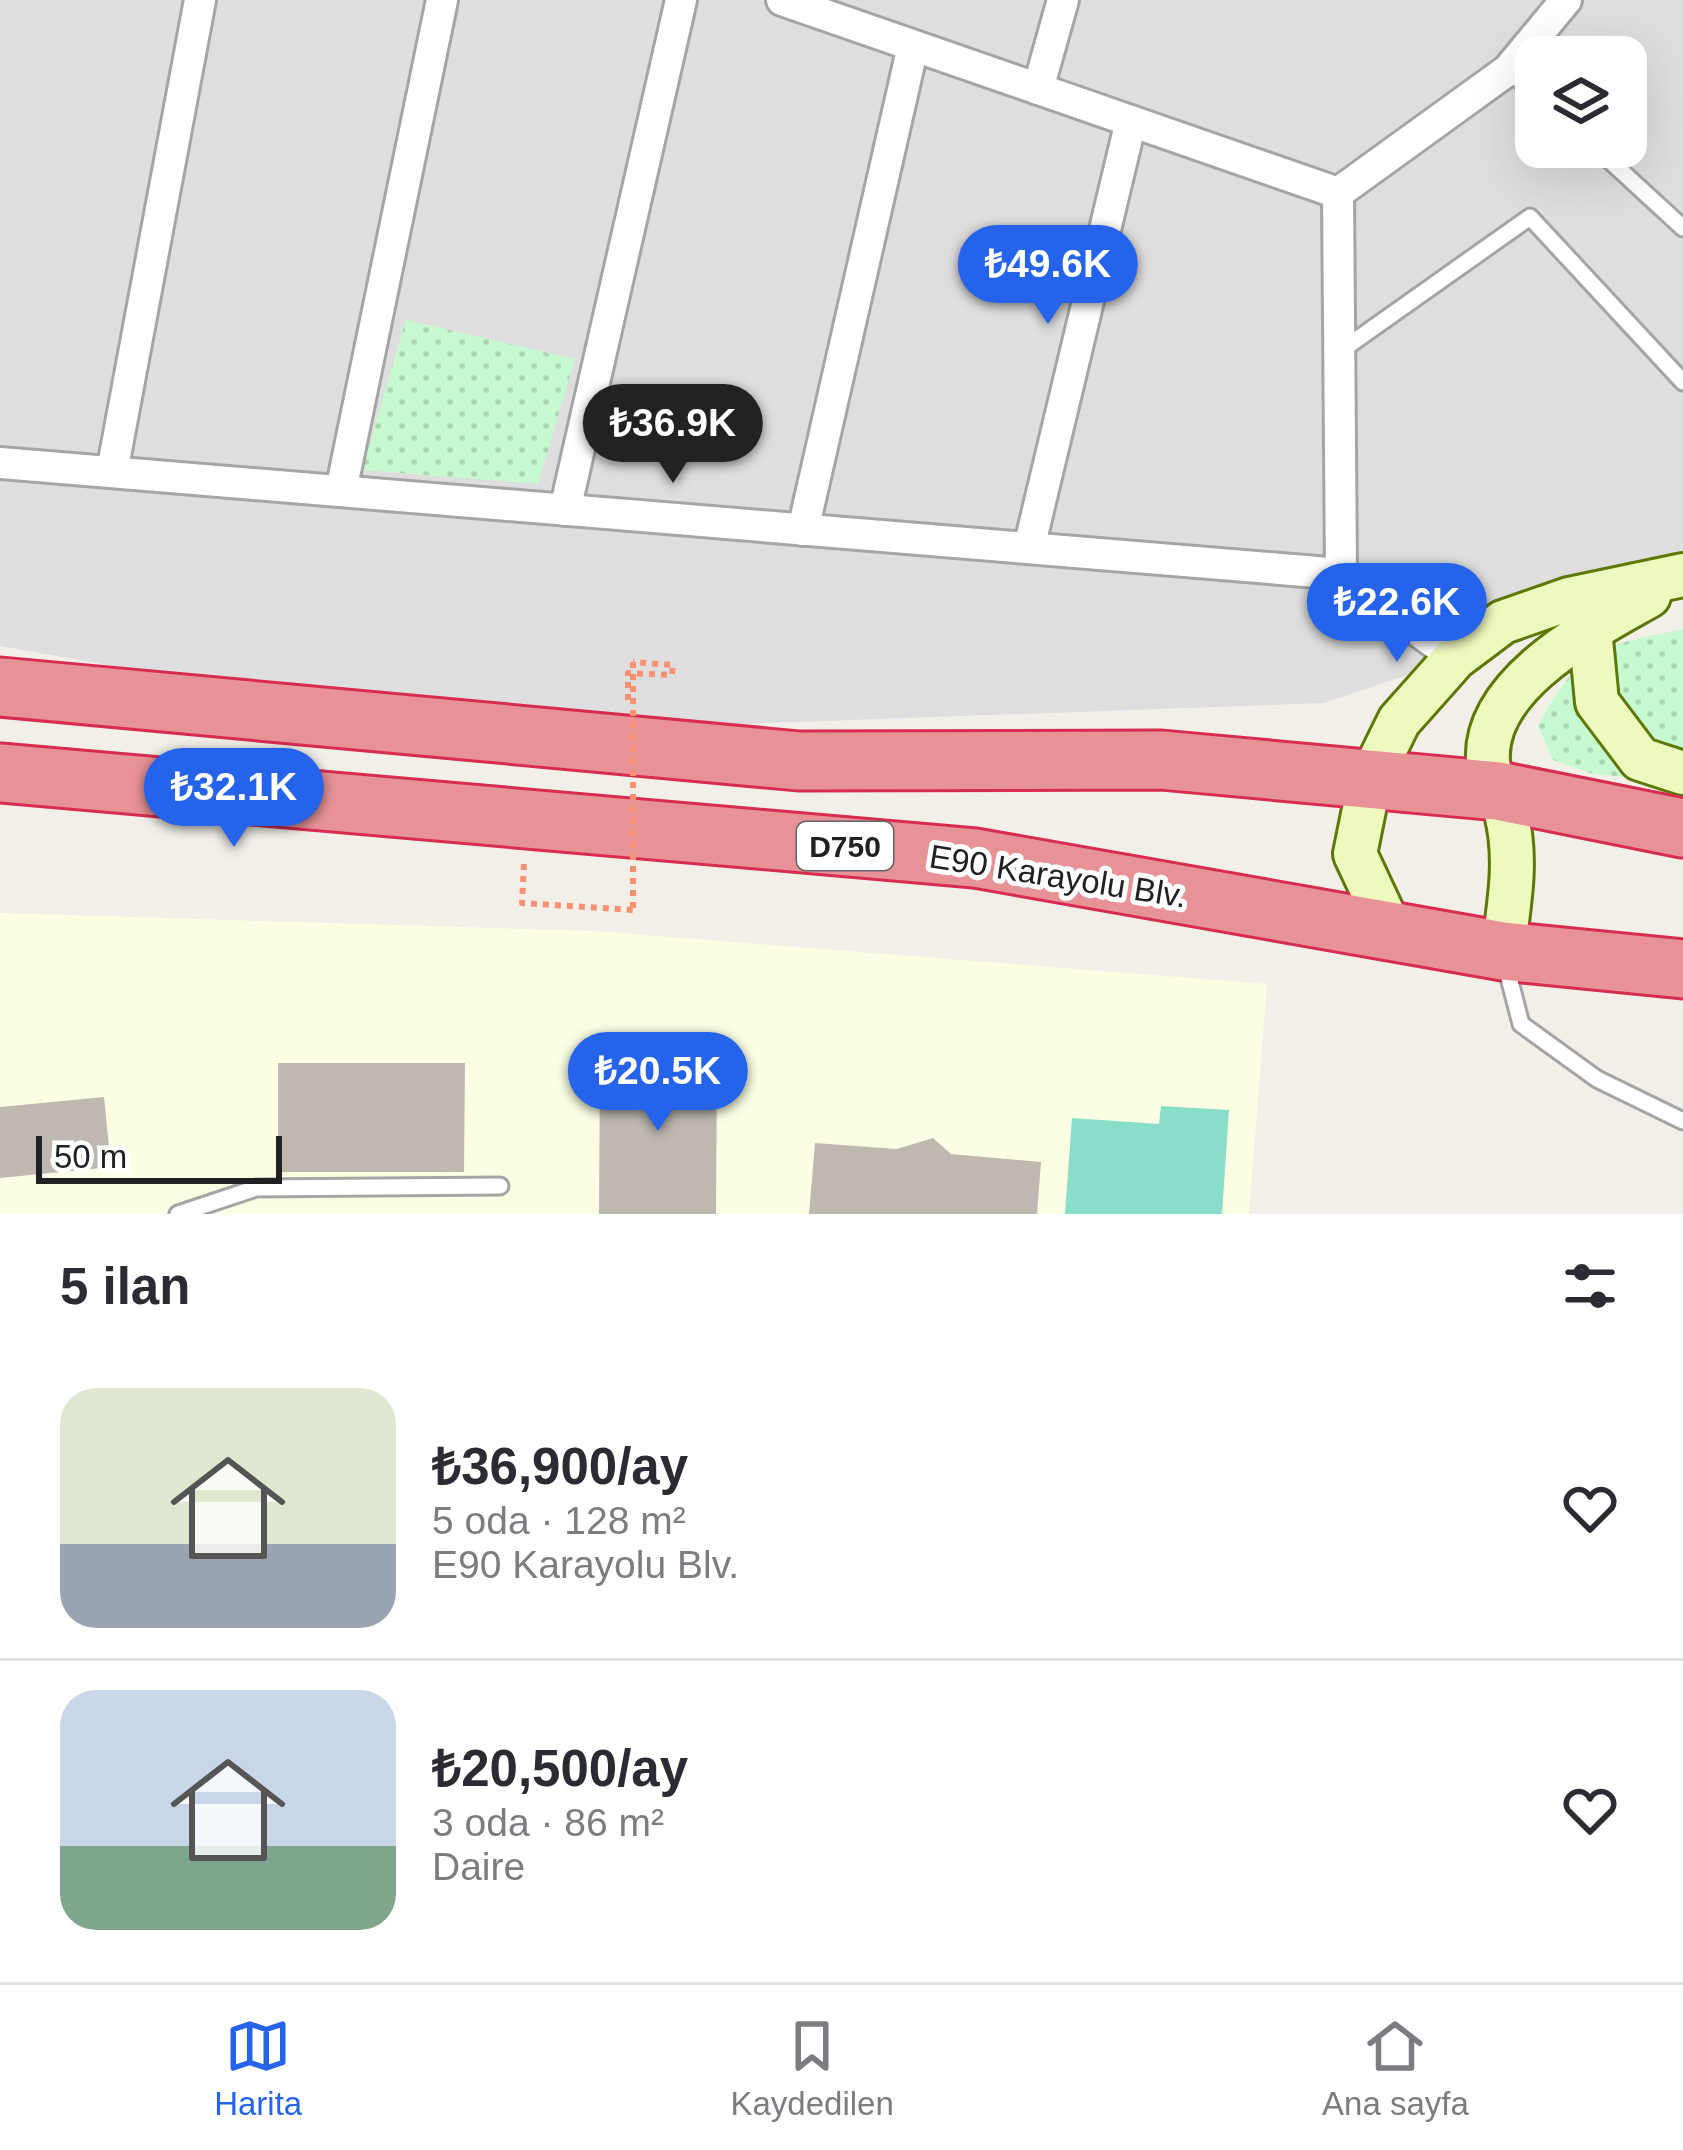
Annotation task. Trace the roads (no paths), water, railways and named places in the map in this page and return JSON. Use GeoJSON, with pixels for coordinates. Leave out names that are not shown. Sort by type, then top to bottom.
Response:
{"type":"FeatureCollection","features":[{"type":"Feature","properties":{"kind":"highway"},"geometry":{"type":"LineString","coordinates":[[0,687],[799,761],[1161,760],[1498,790],[1683,828]]}},
{"type":"Feature","properties":{"kind":"highway","name":"E90 Karayolu Blv."},"geometry":{"type":"LineString","coordinates":[[0,773],[975,858],[1503,951],[1683,969]]}},
{"type":"Feature","properties":{"kind":"street"},"geometry":{"type":"LineString","coordinates":[[112,472],[200,0]]}},
{"type":"Feature","properties":{"kind":"street"},"geometry":{"type":"LineString","coordinates":[[341,491],[442,0]]}},
{"type":"Feature","properties":{"kind":"street"},"geometry":{"type":"LineString","coordinates":[[565,510],[680,0]]}},
{"type":"Feature","properties":{"kind":"street"},"geometry":{"type":"LineString","coordinates":[[782,0],[835,8],[913,46],[1338,193]]}},
{"type":"Feature","properties":{"kind":"street"},"geometry":{"type":"LineString","coordinates":[[1038,89],[1063,0]]}},
{"type":"Feature","properties":{"kind":"street"},"geometry":{"type":"LineString","coordinates":[[1338,193],[1508,70],[1565,0]]}},
{"type":"Feature","properties":{"kind":"street"},"geometry":{"type":"LineString","coordinates":[[802,530],[913,46]]}},
{"type":"Feature","properties":{"kind":"street"},"geometry":{"type":"LineString","coordinates":[[1028,548],[1131,121]]}},
{"type":"Feature","properties":{"kind":"street"},"geometry":{"type":"LineString","coordinates":[[1338,193],[1341,574]]}},
{"type":"Feature","properties":{"kind":"street"},"geometry":{"type":"LineString","coordinates":[[0,463],[1341,574],[1455,658]]}},
{"type":"Feature","properties":{"kind":"street"},"geometry":{"type":"LineString","coordinates":[[1392,933],[1355,854],[1370,780],[1399,722],[1455,658],[1502,622],[1569,599],[1683,576]]}},
{"type":"Feature","properties":{"kind":"street"},"geometry":{"type":"LineString","coordinates":[[1503,951],[1514,868],[1506,812],[1487,761],[1494,730],[1517,685],[1590,629],[1683,576]]}},
{"type":"Feature","properties":{"kind":"street"},"geometry":{"type":"LineString","coordinates":[[1590,629],[1598,702],[1640,759],[1683,773]]}},
{"type":"Feature","properties":{"kind":"street"},"geometry":{"type":"LineString","coordinates":[[0,799],[355,827],[467,814]]}},
{"type":"Feature","properties":{"kind":"lane"},"geometry":{"type":"LineString","coordinates":[[1508,70],[1515,76]]}},
{"type":"Feature","properties":{"kind":"lane"},"geometry":{"type":"LineString","coordinates":[[1617,168],[1683,228]]}},
{"type":"Feature","properties":{"kind":"lane"},"geometry":{"type":"LineString","coordinates":[[1340,352],[1530,217],[1683,382]]}},
{"type":"Feature","properties":{"kind":"lane"},"geometry":{"type":"LineString","coordinates":[[1503,951],[1521,1024],[1597,1079],[1683,1121]]}},
{"type":"Feature","properties":{"kind":"lane"},"geometry":{"type":"LineString","coordinates":[[178,1214],[256,1188],[500,1186]]}}]}
